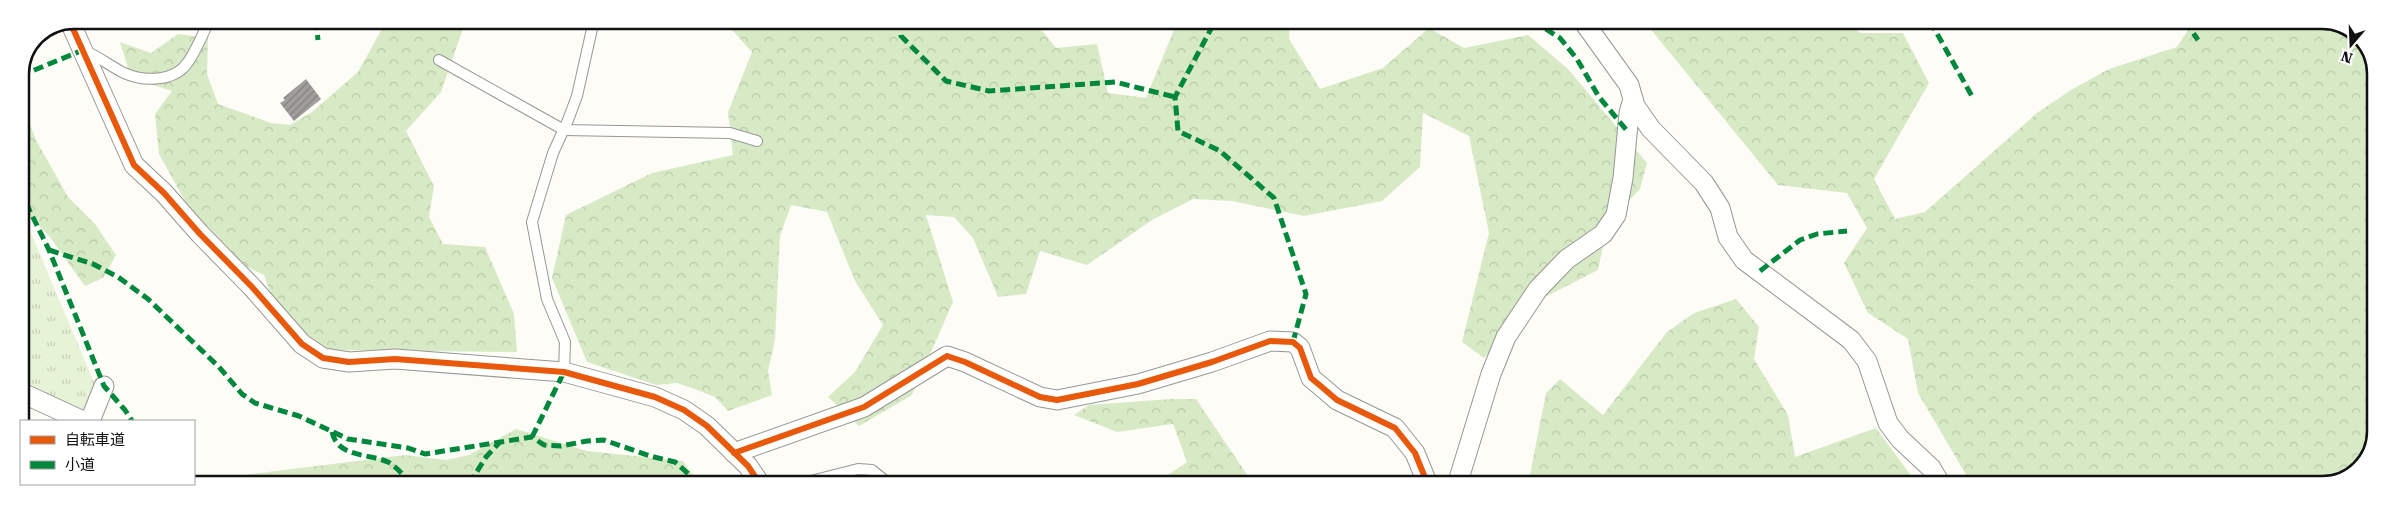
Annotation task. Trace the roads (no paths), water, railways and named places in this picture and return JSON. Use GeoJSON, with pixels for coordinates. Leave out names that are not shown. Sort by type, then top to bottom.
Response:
{"type":"FeatureCollection","features":[{"type":"Feature","properties":{"kind":"street"},"geometry":{"type":"LineString","coordinates":[[73,29],[134,165],[164,193],[200,234],[252,286],[302,344],[323,358],[349,362],[404,360],[564,372],[655,397],[684,410],[707,426],[748,466],[755,476]]}},
{"type":"Feature","properties":{"kind":"street"},"geometry":{"type":"LineString","coordinates":[[1589,29],[1629,85],[1635,106],[1651,129],[1704,183],[1720,208],[1728,237],[1744,260],[1851,340],[1868,361],[1888,423],[1900,439],[1931,468],[1936,476]]}},
{"type":"Feature","properties":{"kind":"street"},"geometry":{"type":"LineString","coordinates":[[1460,476],[1491,374],[1506,337],[1538,289],[1567,259],[1603,234],[1616,214],[1623,178],[1629,113],[1633,99]]}},
{"type":"Feature","properties":{"kind":"street"},"geometry":{"type":"LineString","coordinates":[[734,453],[864,406],[947,356],[965,362],[1040,397],[1057,400],[1138,384],[1212,362],[1270,341],[1281,340],[1293,342],[1300,348],[1312,378],[1337,400],[1396,428],[1415,453],[1424,476]]}},
{"type":"Feature","properties":{"kind":"street"},"geometry":{"type":"LineString","coordinates":[[90,420],[104,386]]}},
{"type":"Feature","properties":{"kind":"street"},"geometry":{"type":"LineString","coordinates":[[29,396],[81,420]]}},
{"type":"Feature","properties":{"kind":"lane"},"geometry":{"type":"LineString","coordinates":[[83,50],[123,72],[139,78],[154,80],[172,74],[187,64],[204,29]]}},
{"type":"Feature","properties":{"kind":"lane"},"geometry":{"type":"LineString","coordinates":[[564,372],[564,342],[547,299],[532,222],[553,153],[577,96],[592,29]]}},
{"type":"Feature","properties":{"kind":"lane"},"geometry":{"type":"LineString","coordinates":[[439,60],[564,130],[730,133],[757,141]]}},
{"type":"Feature","properties":{"kind":"lane"},"geometry":{"type":"LineString","coordinates":[[830,476],[858,469],[872,470],[879,476]]}}]}
